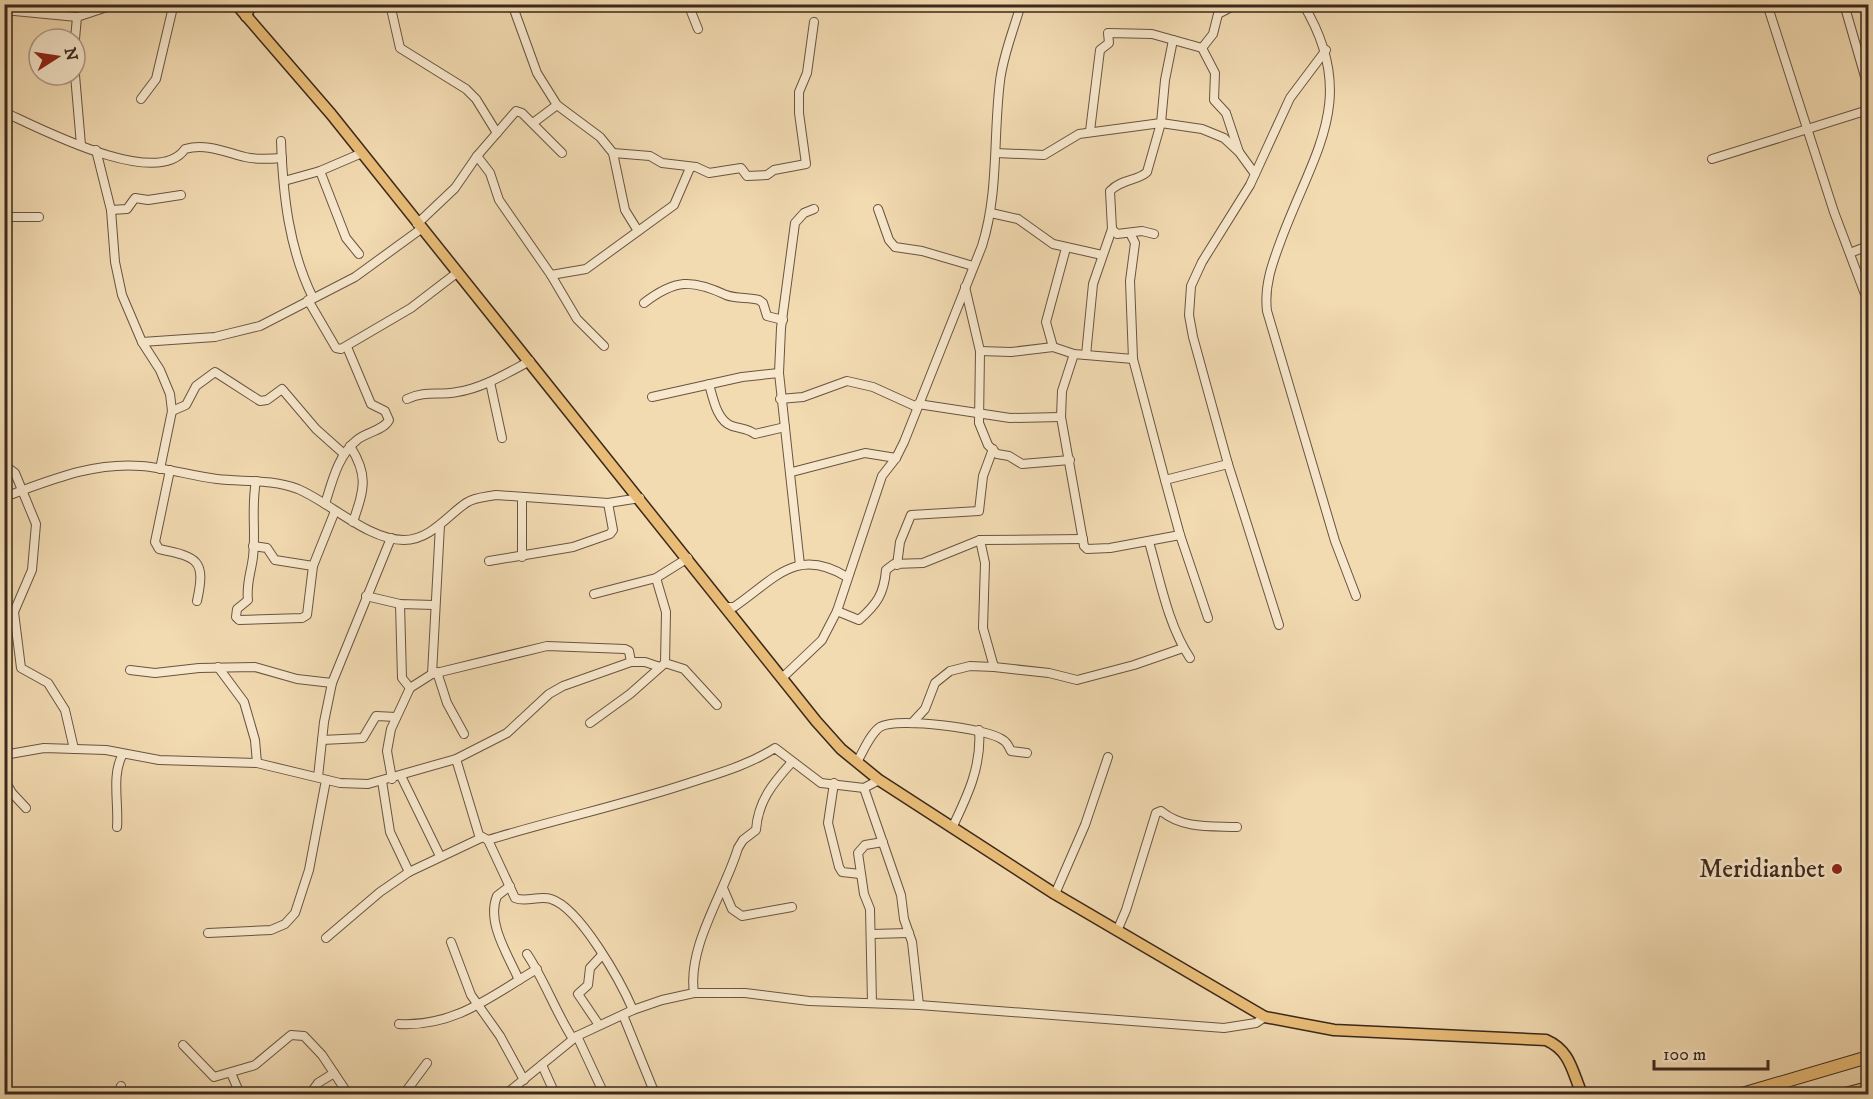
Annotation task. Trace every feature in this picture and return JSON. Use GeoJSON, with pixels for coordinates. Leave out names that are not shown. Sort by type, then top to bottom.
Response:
{"type":"FeatureCollection","features":[{"type":"Feature","properties":{"kind":"highway"},"geometry":{"type":"LineString","coordinates":[[1742,1095],[1869,1057]]}},
{"type":"Feature","properties":{"kind":"highway"},"geometry":{"type":"LineString","coordinates":[[1845,1095],[1869,1088]]}},
{"type":"Feature","properties":{"kind":"main road"},"geometry":{"type":"LineString","coordinates":[[236,4],[362,153],[828,736],[879,780],[1055,894],[1265,1017],[1334,1030],[1546,1040],[1558,1045],[1566,1054],[1580,1093]]}},
{"type":"Feature","properties":{"kind":"main road"},"geometry":{"type":"LineString","coordinates":[[246,16],[251,4]]}},
{"type":"Feature","properties":{"kind":"street"},"geometry":{"type":"LineString","coordinates":[[9,8],[76,17],[116,4]]}},
{"type":"Feature","properties":{"kind":"street"},"geometry":{"type":"LineString","coordinates":[[141,99],[156,79],[177,6],[154,4]]}},
{"type":"Feature","properties":{"kind":"street"},"geometry":{"type":"LineString","coordinates":[[390,4],[400,48],[465,89],[476,99],[497,133]]}},
{"type":"Feature","properties":{"kind":"street"},"geometry":{"type":"LineString","coordinates":[[512,4],[537,73],[557,105],[600,137],[613,153],[625,210],[638,231]]}},
{"type":"Feature","properties":{"kind":"street"},"geometry":{"type":"LineString","coordinates":[[688,4],[698,29]]}},
{"type":"Feature","properties":{"kind":"street"},"geometry":{"type":"LineString","coordinates":[[782,678],[822,640],[837,611],[882,476],[896,458],[974,266],[991,213],[1000,81],[1021,4]]}},
{"type":"Feature","properties":{"kind":"street"},"geometry":{"type":"LineString","coordinates":[[1202,48],[1213,34],[1218,14],[1238,4]]}},
{"type":"Feature","properties":{"kind":"street"},"geometry":{"type":"LineString","coordinates":[[1303,4],[1326,50],[1332,83],[1328,117],[1274,260],[1265,298],[1277,352],[1335,541],[1356,596]]}},
{"type":"Feature","properties":{"kind":"street"},"geometry":{"type":"LineString","coordinates":[[1778,4],[1768,6],[1807,128],[1869,302]]}},
{"type":"Feature","properties":{"kind":"street"},"geometry":{"type":"LineString","coordinates":[[1844,4],[1869,87]]}},
{"type":"Feature","properties":{"kind":"street"},"geometry":{"type":"LineString","coordinates":[[76,17],[76,27]]}},
{"type":"Feature","properties":{"kind":"street"},"geometry":{"type":"LineString","coordinates":[[613,153],[651,156],[663,163],[696,167],[709,173],[741,168],[747,176],[767,175],[774,170],[806,164],[799,113],[799,92],[807,73],[814,22]]}},
{"type":"Feature","properties":{"kind":"street"},"geometry":{"type":"LineString","coordinates":[[1090,131],[1100,50],[1109,43],[1108,33],[1152,34],[1202,48],[1215,73],[1214,100],[1226,113],[1239,152]]}},
{"type":"Feature","properties":{"kind":"street"},"geometry":{"type":"LineString","coordinates":[[1086,355],[1093,284],[1112,228],[1110,191],[1126,179],[1145,175],[1161,123],[1165,80],[1173,40]]}},
{"type":"Feature","properties":{"kind":"street"},"geometry":{"type":"LineString","coordinates":[[1278,625],[1228,464],[1193,337],[1189,315],[1191,286],[1255,174],[1290,98],[1326,50]]}},
{"type":"Feature","properties":{"kind":"street"},"geometry":{"type":"LineString","coordinates":[[76,87],[81,145]]}},
{"type":"Feature","properties":{"kind":"street"},"geometry":{"type":"LineString","coordinates":[[533,123],[557,105]]}},
{"type":"Feature","properties":{"kind":"street"},"geometry":{"type":"LineString","coordinates":[[1712,159],[1869,110]]}},
{"type":"Feature","properties":{"kind":"street"},"geometry":{"type":"LineString","coordinates":[[142,342],[200,339],[260,326],[368,268],[419,226],[454,188],[477,156],[516,111],[533,123],[561,153]]}},
{"type":"Feature","properties":{"kind":"street"},"geometry":{"type":"LineString","coordinates":[[4,112],[48,135],[134,161],[173,159],[181,156],[185,149],[194,147],[222,149],[253,158],[282,158]]}},
{"type":"Feature","properties":{"kind":"street"},"geometry":{"type":"LineString","coordinates":[[996,153],[1044,155],[1060,143],[1090,131],[1161,123],[1208,131],[1224,138],[1239,152],[1255,174]]}},
{"type":"Feature","properties":{"kind":"street"},"geometry":{"type":"LineString","coordinates":[[281,141],[284,181],[295,254],[311,299],[336,348],[341,350],[347,347],[411,308],[458,272]]}},
{"type":"Feature","properties":{"kind":"street"},"geometry":{"type":"LineString","coordinates":[[96,150],[111,210],[117,273],[122,295],[142,342],[166,380],[172,411],[160,469]]}},
{"type":"Feature","properties":{"kind":"street"},"geometry":{"type":"LineString","coordinates":[[284,181],[320,171],[362,153]]}},
{"type":"Feature","properties":{"kind":"street"},"geometry":{"type":"LineString","coordinates":[[477,156],[490,173],[495,194],[551,275],[577,319],[604,346]]}},
{"type":"Feature","properties":{"kind":"street"},"geometry":{"type":"LineString","coordinates":[[551,275],[586,269],[677,201],[690,168]]}},
{"type":"Feature","properties":{"kind":"street"},"geometry":{"type":"LineString","coordinates":[[320,171],[346,238],[358,254]]}},
{"type":"Feature","properties":{"kind":"street"},"geometry":{"type":"LineString","coordinates":[[111,210],[127,209],[135,198],[148,200],[181,195]]}},
{"type":"Feature","properties":{"kind":"street"},"geometry":{"type":"LineString","coordinates":[[800,565],[792,472],[780,399],[779,373],[789,252],[794,239],[795,224],[804,213],[814,209]]}},
{"type":"Feature","properties":{"kind":"street"},"geometry":{"type":"LineString","coordinates":[[878,209],[889,240],[895,247],[922,251],[974,266]]}},
{"type":"Feature","properties":{"kind":"street"},"geometry":{"type":"LineString","coordinates":[[991,213],[1018,219],[1037,235],[1066,248],[1102,255]]}},
{"type":"Feature","properties":{"kind":"street"},"geometry":{"type":"LineString","coordinates":[[4,217],[39,217]]}},
{"type":"Feature","properties":{"kind":"street"},"geometry":{"type":"LineString","coordinates":[[1112,228],[1117,234],[1142,231],[1154,234]]}},
{"type":"Feature","properties":{"kind":"street"},"geometry":{"type":"LineString","coordinates":[[1130,233],[1135,243],[1130,281],[1132,359],[1180,535],[1208,618]]}},
{"type":"Feature","properties":{"kind":"street"},"geometry":{"type":"LineString","coordinates":[[1850,253],[1869,246]]}},
{"type":"Feature","properties":{"kind":"street"},"geometry":{"type":"LineString","coordinates":[[1053,347],[1046,322],[1066,248]]}},
{"type":"Feature","properties":{"kind":"street"},"geometry":{"type":"LineString","coordinates":[[644,303],[660,291],[686,282],[695,282],[718,289],[727,295],[759,300],[763,303],[767,316],[783,320]]}},
{"type":"Feature","properties":{"kind":"street"},"geometry":{"type":"LineString","coordinates":[[965,286],[980,351],[981,433],[997,454],[1009,456],[1022,464],[1070,460]]}},
{"type":"Feature","properties":{"kind":"street"},"geometry":{"type":"LineString","coordinates":[[325,504],[344,454],[350,446],[364,434],[383,427],[388,420],[385,411],[371,404],[347,347]]}},
{"type":"Feature","properties":{"kind":"street"},"geometry":{"type":"LineString","coordinates":[[980,351],[1044,350],[1053,347],[1074,354],[1132,359]]}},
{"type":"Feature","properties":{"kind":"street"},"geometry":{"type":"LineString","coordinates":[[1074,354],[1062,391],[1061,417],[1083,540],[1087,549],[1149,542],[1180,535]]}},
{"type":"Feature","properties":{"kind":"street"},"geometry":{"type":"LineString","coordinates":[[407,399],[425,392],[458,392],[490,382],[530,361]]}},
{"type":"Feature","properties":{"kind":"street"},"geometry":{"type":"LineString","coordinates":[[172,411],[186,405],[196,386],[215,372],[260,401],[267,400],[282,389],[316,429],[344,454]]}},
{"type":"Feature","properties":{"kind":"street"},"geometry":{"type":"LineString","coordinates":[[652,397],[709,384],[779,373]]}},
{"type":"Feature","properties":{"kind":"street"},"geometry":{"type":"LineString","coordinates":[[780,399],[803,397],[847,381],[873,387],[917,405],[1010,418],[1061,417]]}},
{"type":"Feature","properties":{"kind":"street"},"geometry":{"type":"LineString","coordinates":[[490,382],[501,438]]}},
{"type":"Feature","properties":{"kind":"street"},"geometry":{"type":"LineString","coordinates":[[709,384],[720,417],[728,425],[748,429],[755,434],[785,427]]}},
{"type":"Feature","properties":{"kind":"street"},"geometry":{"type":"LineString","coordinates":[[350,446],[362,465],[364,481],[353,522]]}},
{"type":"Feature","properties":{"kind":"street"},"geometry":{"type":"LineString","coordinates":[[897,564],[900,542],[911,515],[979,511],[982,476],[993,449]]}},
{"type":"Feature","properties":{"kind":"street"},"geometry":{"type":"LineString","coordinates":[[792,472],[865,453],[896,458]]}},
{"type":"Feature","properties":{"kind":"street"},"geometry":{"type":"LineString","coordinates":[[1165,480],[1228,464]]}},
{"type":"Feature","properties":{"kind":"street"},"geometry":{"type":"LineString","coordinates":[[4,465],[15,473],[36,524],[32,570],[14,612],[21,668],[48,683],[64,710],[74,749]]}},
{"type":"Feature","properties":{"kind":"street"},"geometry":{"type":"LineString","coordinates":[[4,497],[78,470],[141,466],[216,479],[256,481],[296,489],[353,522],[391,538],[413,539],[440,525],[472,500],[496,495],[608,503],[640,498]]}},
{"type":"Feature","properties":{"kind":"street"},"geometry":{"type":"LineString","coordinates":[[170,470],[155,542],[159,549],[193,557],[198,563],[202,578],[197,601]]}},
{"type":"Feature","properties":{"kind":"street"},"geometry":{"type":"LineString","coordinates":[[256,481],[252,509],[253,546],[246,584],[247,602],[237,609],[236,617],[239,620],[305,617],[313,566],[335,511]]}},
{"type":"Feature","properties":{"kind":"street"},"geometry":{"type":"LineString","coordinates":[[522,497],[522,557]]}},
{"type":"Feature","properties":{"kind":"street"},"geometry":{"type":"LineString","coordinates":[[489,561],[573,547],[610,534],[613,530],[608,503]]}},
{"type":"Feature","properties":{"kind":"street"},"geometry":{"type":"LineString","coordinates":[[440,525],[434,605],[434,673],[464,734]]}},
{"type":"Feature","properties":{"kind":"street"},"geometry":{"type":"LineString","coordinates":[[208,933],[271,930],[285,924],[295,913],[309,870],[322,778],[322,740],[332,683],[391,538]]}},
{"type":"Feature","properties":{"kind":"street"},"geometry":{"type":"LineString","coordinates":[[837,611],[859,620],[879,600],[889,566],[923,563],[980,540],[1083,540]]}},
{"type":"Feature","properties":{"kind":"street"},"geometry":{"type":"LineString","coordinates":[[980,540],[985,563],[983,628],[994,667]]}},
{"type":"Feature","properties":{"kind":"street"},"geometry":{"type":"LineString","coordinates":[[1149,542],[1183,648],[1190,658]]}},
{"type":"Feature","properties":{"kind":"street"},"geometry":{"type":"LineString","coordinates":[[253,546],[267,548],[275,560],[313,566]]}},
{"type":"Feature","properties":{"kind":"street"},"geometry":{"type":"LineString","coordinates":[[594,594],[656,578],[688,558]]}},
{"type":"Feature","properties":{"kind":"street"},"geometry":{"type":"LineString","coordinates":[[726,607],[734,607],[777,574],[810,562],[824,565],[847,577]]}},
{"type":"Feature","properties":{"kind":"street"},"geometry":{"type":"LineString","coordinates":[[590,723],[630,694],[662,665],[666,612],[656,578]]}},
{"type":"Feature","properties":{"kind":"street"},"geometry":{"type":"LineString","coordinates":[[366,596],[400,604],[434,605]]}},
{"type":"Feature","properties":{"kind":"street"},"geometry":{"type":"LineString","coordinates":[[400,604],[402,678],[410,687]]}},
{"type":"Feature","properties":{"kind":"street"},"geometry":{"type":"LineString","coordinates":[[440,856],[397,777],[388,742],[396,717],[410,687],[434,673],[555,646],[625,649],[629,651],[631,662]]}},
{"type":"Feature","properties":{"kind":"street"},"geometry":{"type":"LineString","coordinates":[[912,723],[923,712],[930,693],[943,676],[970,666],[1049,673],[1077,680],[1183,648]]}},
{"type":"Feature","properties":{"kind":"street"},"geometry":{"type":"LineString","coordinates":[[4,755],[33,749],[106,750],[159,760],[257,763],[354,784],[382,781],[456,759],[507,733],[555,690],[631,662],[645,662],[684,669],[717,705]]}},
{"type":"Feature","properties":{"kind":"street"},"geometry":{"type":"LineString","coordinates":[[130,670],[161,673],[218,667],[255,667],[297,679],[332,683]]}},
{"type":"Feature","properties":{"kind":"street"},"geometry":{"type":"LineString","coordinates":[[218,667],[244,702],[255,740],[257,763]]}},
{"type":"Feature","properties":{"kind":"street"},"geometry":{"type":"LineString","coordinates":[[322,740],[363,738],[376,717],[396,717]]}},
{"type":"Feature","properties":{"kind":"street"},"geometry":{"type":"LineString","coordinates":[[857,762],[878,728],[886,725],[912,723],[979,730],[1003,739],[1011,751],[1028,753]]}},
{"type":"Feature","properties":{"kind":"street"},"geometry":{"type":"LineString","coordinates":[[952,828],[976,771],[980,744],[979,730]]}},
{"type":"Feature","properties":{"kind":"street"},"geometry":{"type":"LineString","coordinates":[[326,938],[380,892],[409,872],[440,856],[485,839],[589,811],[644,800],[750,763],[775,747],[821,783],[864,788],[879,780]]}},
{"type":"Feature","properties":{"kind":"street"},"geometry":{"type":"LineString","coordinates":[[117,826],[119,805],[116,784],[123,754]]}},
{"type":"Feature","properties":{"kind":"street"},"geometry":{"type":"LineString","coordinates":[[1055,894],[1085,825],[1108,757]]}},
{"type":"Feature","properties":{"kind":"street"},"geometry":{"type":"LineString","coordinates":[[456,759],[485,839],[512,894],[518,900],[545,897],[561,903],[583,927],[615,972],[633,1010]]}},
{"type":"Feature","properties":{"kind":"street"},"geometry":{"type":"LineString","coordinates":[[694,993],[694,969],[712,913],[740,843],[756,830],[758,811],[767,792],[792,762]]}},
{"type":"Feature","properties":{"kind":"street"},"geometry":{"type":"LineString","coordinates":[[4,779],[17,800],[26,808]]}},
{"type":"Feature","properties":{"kind":"street"},"geometry":{"type":"LineString","coordinates":[[382,781],[390,832],[409,872]]}},
{"type":"Feature","properties":{"kind":"street"},"geometry":{"type":"LineString","coordinates":[[834,783],[828,809],[828,823],[839,867],[842,872],[860,874]]}},
{"type":"Feature","properties":{"kind":"street"},"geometry":{"type":"LineString","coordinates":[[864,788],[896,879],[909,933],[919,1005]]}},
{"type":"Feature","properties":{"kind":"street"},"geometry":{"type":"LineString","coordinates":[[1117,931],[1129,902],[1156,813],[1161,812],[1190,825],[1237,826]]}},
{"type":"Feature","properties":{"kind":"street"},"geometry":{"type":"LineString","coordinates":[[872,1003],[872,934],[870,909],[860,874],[860,849],[871,843],[883,842]]}},
{"type":"Feature","properties":{"kind":"street"},"geometry":{"type":"LineString","coordinates":[[510,886],[496,896],[493,911],[500,936],[519,980]]}},
{"type":"Feature","properties":{"kind":"street"},"geometry":{"type":"LineString","coordinates":[[723,888],[732,909],[742,916],[792,907]]}},
{"type":"Feature","properties":{"kind":"street"},"geometry":{"type":"LineString","coordinates":[[872,934],[909,933]]}},
{"type":"Feature","properties":{"kind":"street"},"geometry":{"type":"LineString","coordinates":[[451,942],[466,985],[477,1005],[500,1036],[524,1080]]}},
{"type":"Feature","properties":{"kind":"street"},"geometry":{"type":"LineString","coordinates":[[527,954],[546,984],[558,1016],[575,1038],[604,1095]]}},
{"type":"Feature","properties":{"kind":"street"},"geometry":{"type":"LineString","coordinates":[[599,1025],[578,994],[588,985],[590,968],[602,955]]}},
{"type":"Feature","properties":{"kind":"street"},"geometry":{"type":"LineString","coordinates":[[399,1024],[436,1023],[452,1018],[537,969]]}},
{"type":"Feature","properties":{"kind":"street"},"geometry":{"type":"LineString","coordinates":[[506,1095],[575,1038],[633,1010],[662,1000],[694,993],[745,993],[809,1001],[919,1005],[1224,1028],[1256,1023],[1265,1017]]}},
{"type":"Feature","properties":{"kind":"street"},"geometry":{"type":"LineString","coordinates":[[623,1015],[654,1095]]}},
{"type":"Feature","properties":{"kind":"street"},"geometry":{"type":"LineString","coordinates":[[183,1045],[214,1077],[255,1065],[291,1035],[298,1034],[310,1040],[348,1095]]}},
{"type":"Feature","properties":{"kind":"street"},"geometry":{"type":"LineString","coordinates":[[404,1095],[427,1063]]}},
{"type":"Feature","properties":{"kind":"street"},"geometry":{"type":"LineString","coordinates":[[542,1065],[555,1095]]}},
{"type":"Feature","properties":{"kind":"street"},"geometry":{"type":"LineString","coordinates":[[231,1073],[240,1095]]}},
{"type":"Feature","properties":{"kind":"street"},"geometry":{"type":"LineString","coordinates":[[310,1095],[318,1083],[334,1073]]}},
{"type":"Feature","properties":{"kind":"place","name":"Meridianbet"},"geometry":{"type":"Point","coordinates":[1837,869]}}]}
